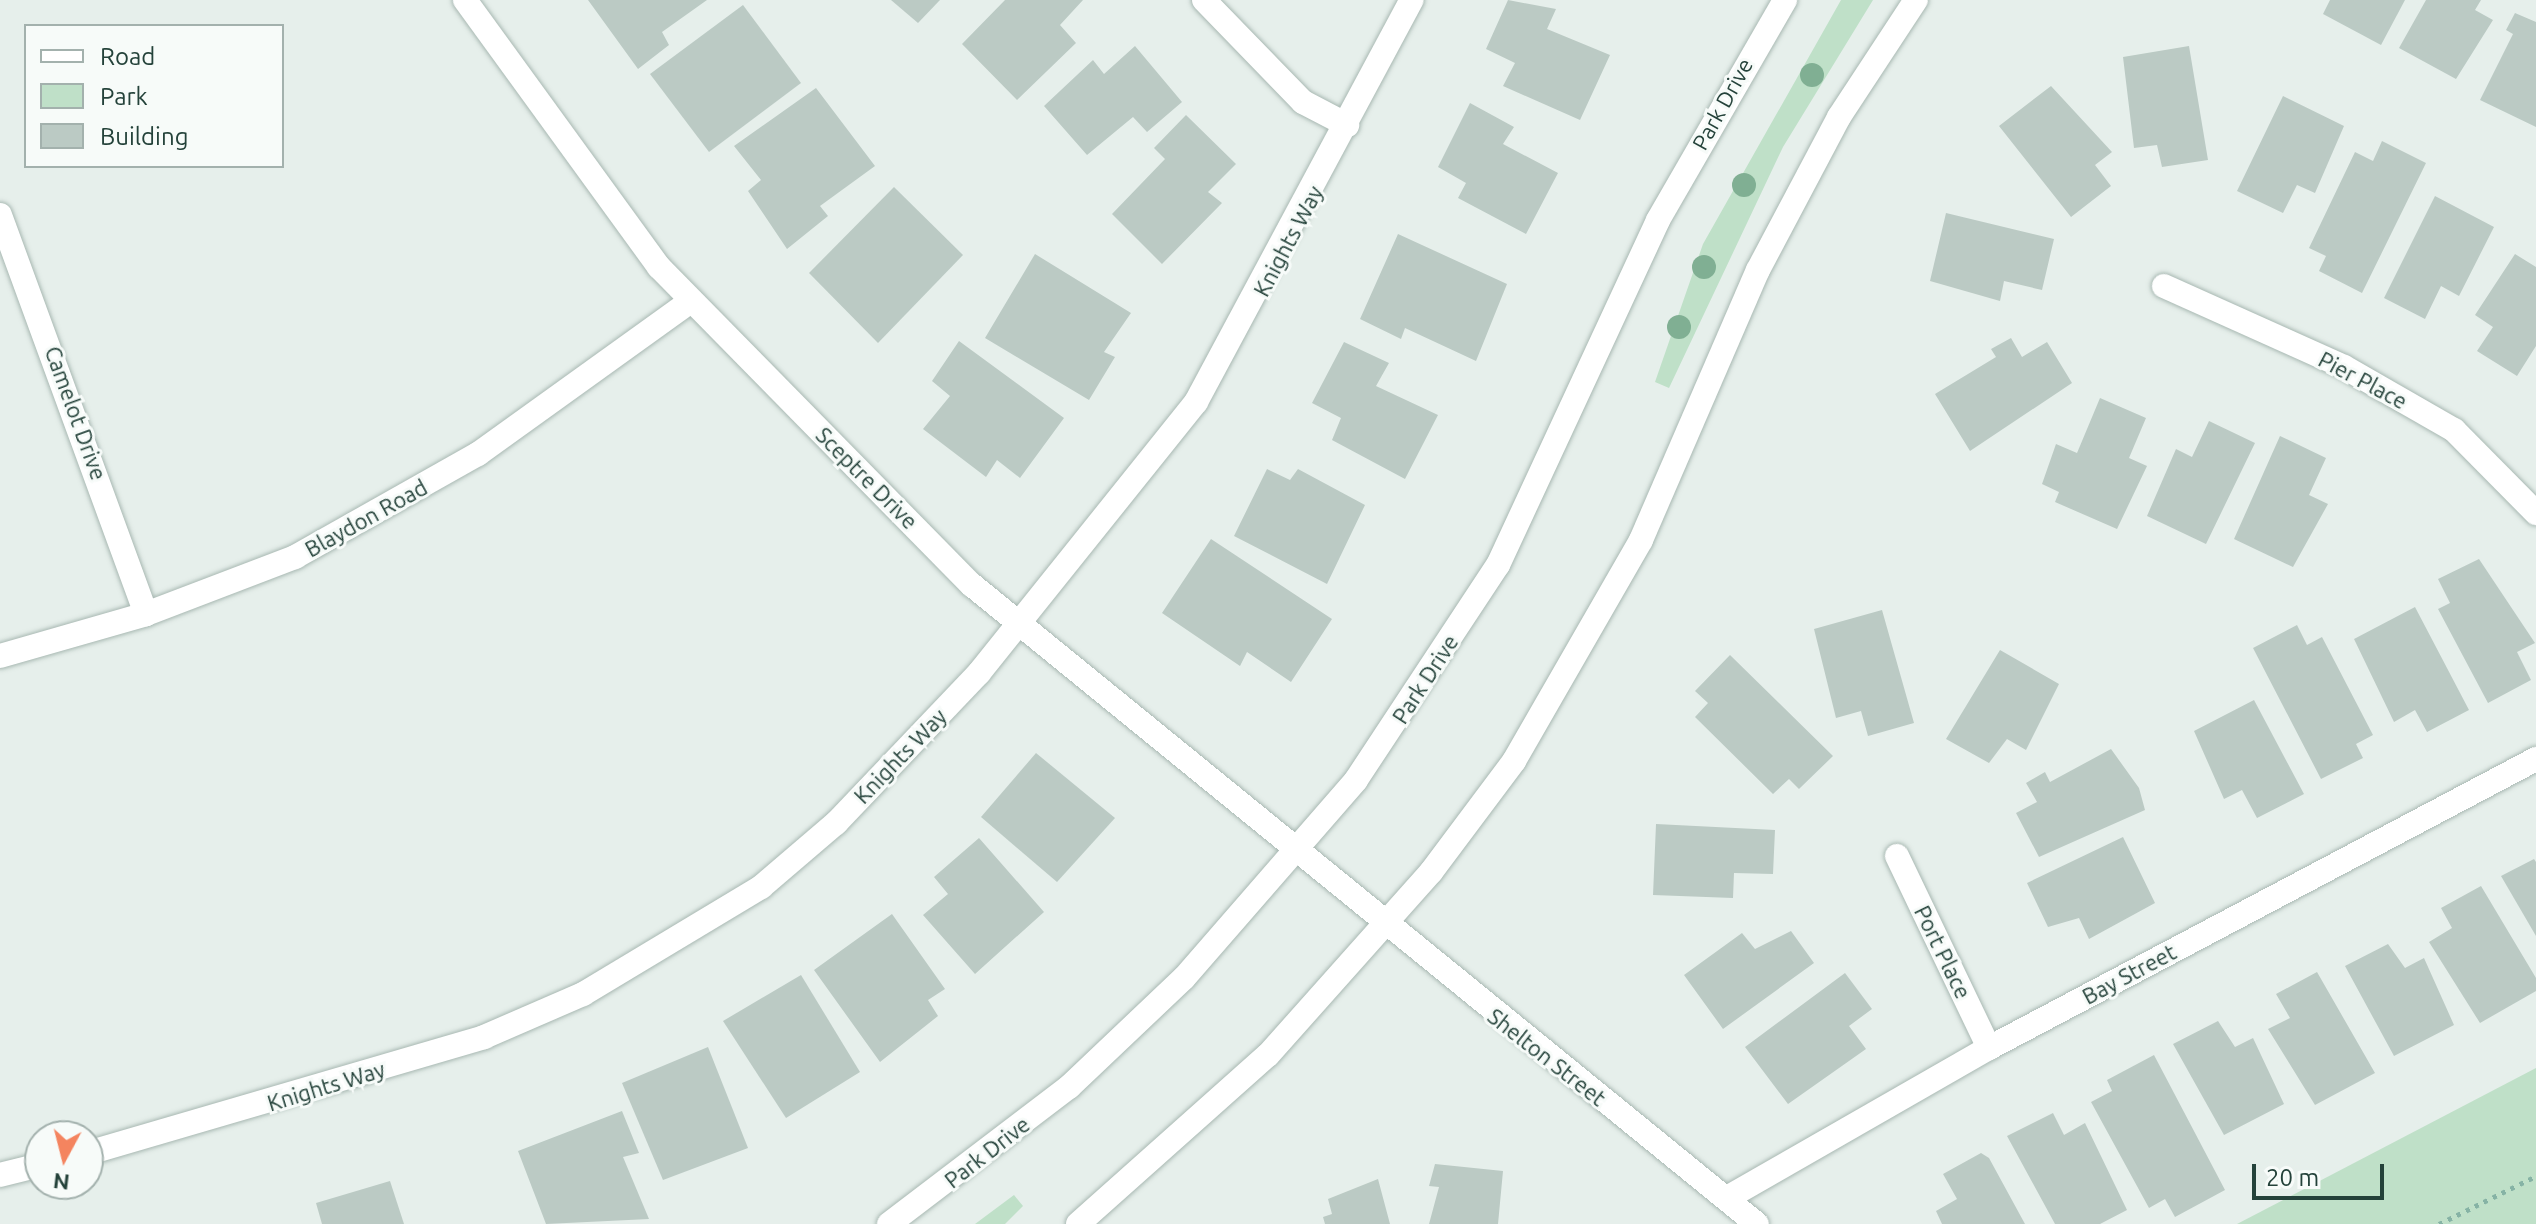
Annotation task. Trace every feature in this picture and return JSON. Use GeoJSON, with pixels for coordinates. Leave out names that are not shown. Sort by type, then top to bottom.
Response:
{"type":"FeatureCollection","features":[{"type":"Feature","properties":{"kind":"street","name":"Sceptre Drive"},"geometry":{"type":"LineString","coordinates":[[465,0],[691,301],[972,585],[1019,617],[1070,669],[1338,889]]}},
{"type":"Feature","properties":{"kind":"street"},"geometry":{"type":"LineString","coordinates":[[1204,0],[1303,102],[1347,125]]}},
{"type":"Feature","properties":{"kind":"street","name":"Knights Way"},"geometry":{"type":"LineString","coordinates":[[104,1148],[484,1037],[679,942],[761,887],[836,823],[979,673],[1019,617],[1072,563],[1196,402],[1412,0]]}},
{"type":"Feature","properties":{"kind":"street","name":"Park Drive"},"geometry":{"type":"LineString","coordinates":[[889,1224],[1069,1087],[1184,978],[1297,856],[1418,694],[1498,565],[1658,220],[1785,0]]}},
{"type":"Feature","properties":{"kind":"street"},"geometry":{"type":"LineString","coordinates":[[1078,1224],[1268,1055],[1382,926],[1505,773],[1595,624],[1641,540],[1766,256],[1839,117],[1916,0]]}},
{"type":"Feature","properties":{"kind":"street","name":"Camelot Drive"},"geometry":{"type":"LineString","coordinates":[[0,215],[146,614]]}},
{"type":"Feature","properties":{"kind":"street","name":"Pier Place"},"geometry":{"type":"LineString","coordinates":[[2164,286],[2344,367],[2454,430],[2536,513]]}},
{"type":"Feature","properties":{"kind":"street","name":"Blaydon Road"},"geometry":{"type":"LineString","coordinates":[[0,656],[146,614],[295,557],[478,454],[691,301]]}},
{"type":"Feature","properties":{"kind":"street","name":"Bay Street"},"geometry":{"type":"LineString","coordinates":[[1727,1198],[1989,1048],[2536,759]]}},
{"type":"Feature","properties":{"kind":"street","name":"Port Place"},"geometry":{"type":"LineString","coordinates":[[1897,856],[1989,1048]]}},
{"type":"Feature","properties":{"kind":"street","name":"Shelton Street"},"geometry":{"type":"LineString","coordinates":[[1338,889],[1757,1224]]}},
{"type":"Feature","properties":{"kind":"street"},"geometry":{"type":"LineString","coordinates":[[0,1175],[24,1169]]}},
{"type":"Feature","properties":{"kind":"path"},"geometry":{"type":"LineString","coordinates":[[2439,1224],[2536,1176]]}},
{"type":"Feature","properties":{"kind":"green space"},"geometry":{"type":"Polygon","coordinates":[[[1841,0],[1873,0],[1783,147],[1669,388],[1655,382],[1703,244],[1841,0]]]}},
{"type":"Feature","properties":{"kind":"green space"},"geometry":{"type":"Polygon","coordinates":[[[2536,1068],[2536,1224],[2237,1224],[2536,1068]]]}},
{"type":"Feature","properties":{"kind":"green space"},"geometry":{"type":"Polygon","coordinates":[[[1014,1195],[1023,1206],[1005,1224],[975,1224],[1014,1195]]]}},
{"type":"Feature","properties":{"kind":"building"},"geometry":{"type":"Polygon","coordinates":[[[588,0],[707,0],[662,32],[669,45],[638,69],[588,0]]]}},
{"type":"Feature","properties":{"kind":"building"},"geometry":{"type":"Polygon","coordinates":[[[891,0],[940,0],[918,23],[891,0]]]}},
{"type":"Feature","properties":{"kind":"building"},"geometry":{"type":"Polygon","coordinates":[[[1005,0],[1083,0],[1060,25],[1076,43],[1017,100],[962,44],[1005,0]]]}},
{"type":"Feature","properties":{"kind":"building"},"geometry":{"type":"Polygon","coordinates":[[[1508,0],[1556,9],[1547,29],[1610,55],[1580,120],[1503,86],[1515,63],[1486,49],[1508,0]]]}},
{"type":"Feature","properties":{"kind":"building"},"geometry":{"type":"Polygon","coordinates":[[[2330,0],[2405,0],[2381,45],[2323,14],[2330,0]]]}},
{"type":"Feature","properties":{"kind":"building"},"geometry":{"type":"Polygon","coordinates":[[[2426,0],[2481,0],[2475,10],[2493,20],[2456,79],[2399,48],[2426,0]]]}},
{"type":"Feature","properties":{"kind":"building"},"geometry":{"type":"Polygon","coordinates":[[[743,5],[801,83],[709,152],[650,74],[743,5]]]}},
{"type":"Feature","properties":{"kind":"building"},"geometry":{"type":"Polygon","coordinates":[[[2515,13],[2536,22],[2536,127],[2480,100],[2513,34],[2506,30],[2515,13]]]}},
{"type":"Feature","properties":{"kind":"building"},"geometry":{"type":"Polygon","coordinates":[[[1135,46],[1182,102],[1147,132],[1133,117],[1087,155],[1044,106],[1093,60],[1104,74],[1135,46]]]}},
{"type":"Feature","properties":{"kind":"building"},"geometry":{"type":"Polygon","coordinates":[[[2189,46],[2208,160],[2162,167],[2157,145],[2134,148],[2123,57],[2189,46]]]}},
{"type":"Feature","properties":{"kind":"building"},"geometry":{"type":"Polygon","coordinates":[[[2051,86],[2112,152],[2095,165],[2111,186],[2071,217],[1999,126],[2051,86]]]}},
{"type":"Feature","properties":{"kind":"building"},"geometry":{"type":"Polygon","coordinates":[[[816,88],[875,166],[820,206],[828,216],[787,249],[748,191],[761,180],[734,146],[816,88]]]}},
{"type":"Feature","properties":{"kind":"building"},"geometry":{"type":"Polygon","coordinates":[[[2283,96],[2344,126],[2315,193],[2297,185],[2283,213],[2237,191],[2283,96]]]}},
{"type":"Feature","properties":{"kind":"building"},"geometry":{"type":"Polygon","coordinates":[[[1470,103],[1514,127],[1503,144],[1558,173],[1526,234],[1458,198],[1466,183],[1438,167],[1470,103]]]}},
{"type":"Feature","properties":{"kind":"building"},"geometry":{"type":"Polygon","coordinates":[[[1186,115],[1236,164],[1208,192],[1222,203],[1162,264],[1112,214],[1165,159],[1154,148],[1186,115]]]}},
{"type":"Feature","properties":{"kind":"building"},"geometry":{"type":"Polygon","coordinates":[[[2382,141],[2426,163],[2362,293],[2319,271],[2326,256],[2309,248],[2355,152],[2373,161],[2382,141]]]}},
{"type":"Feature","properties":{"kind":"building"},"geometry":{"type":"Polygon","coordinates":[[[894,187],[963,255],[878,343],[809,273],[894,187]]]}},
{"type":"Feature","properties":{"kind":"building"},"geometry":{"type":"Polygon","coordinates":[[[2435,196],[2494,227],[2459,296],[2441,286],[2425,319],[2384,298],[2435,196]]]}},
{"type":"Feature","properties":{"kind":"building"},"geometry":{"type":"Polygon","coordinates":[[[1946,213],[2054,239],[2042,290],[2004,281],[2000,301],[1930,281],[1946,213]]]}},
{"type":"Feature","properties":{"kind":"building"},"geometry":{"type":"Polygon","coordinates":[[[1398,234],[1507,284],[1476,361],[1405,328],[1401,339],[1360,319],[1398,234]]]}},
{"type":"Feature","properties":{"kind":"building"},"geometry":{"type":"Polygon","coordinates":[[[1035,254],[1131,313],[1104,352],[1115,357],[1089,400],[985,338],[1035,254]]]}},
{"type":"Feature","properties":{"kind":"building"},"geometry":{"type":"Polygon","coordinates":[[[2515,254],[2536,267],[2536,346],[2517,376],[2477,351],[2493,327],[2475,315],[2515,254]]]}},
{"type":"Feature","properties":{"kind":"building"},"geometry":{"type":"Polygon","coordinates":[[[2011,338],[2022,357],[2047,342],[2072,383],[1970,451],[1935,394],[1996,357],[1991,349],[2011,338]]]}},
{"type":"Feature","properties":{"kind":"building"},"geometry":{"type":"Polygon","coordinates":[[[959,341],[1064,418],[1020,478],[997,460],[986,477],[923,429],[950,396],[932,381],[959,341]]]}},
{"type":"Feature","properties":{"kind":"building"},"geometry":{"type":"Polygon","coordinates":[[[1344,342],[1389,363],[1376,386],[1438,415],[1405,479],[1332,440],[1341,418],[1312,403],[1344,342]]]}},
{"type":"Feature","properties":{"kind":"building"},"geometry":{"type":"Polygon","coordinates":[[[2100,398],[2146,418],[2129,458],[2147,466],[2117,529],[2055,502],[2059,492],[2042,484],[2056,444],[2077,453],[2100,398]]]}},
{"type":"Feature","properties":{"kind":"building"},"geometry":{"type":"Polygon","coordinates":[[[2209,421],[2255,443],[2206,544],[2147,516],[2176,449],[2192,457],[2209,421]]]}},
{"type":"Feature","properties":{"kind":"building"},"geometry":{"type":"Polygon","coordinates":[[[2280,436],[2326,458],[2309,495],[2328,504],[2293,567],[2234,539],[2280,436]]]}},
{"type":"Feature","properties":{"kind":"building"},"geometry":{"type":"Polygon","coordinates":[[[1267,469],[1290,480],[1298,469],[1365,505],[1327,584],[1234,536],[1267,469]]]}},
{"type":"Feature","properties":{"kind":"building"},"geometry":{"type":"Polygon","coordinates":[[[1211,539],[1332,619],[1291,682],[1247,652],[1240,666],[1162,613],[1211,539]]]}},
{"type":"Feature","properties":{"kind":"building"},"geometry":{"type":"Polygon","coordinates":[[[2479,559],[2535,643],[2517,652],[2531,680],[2488,703],[2438,609],[2450,603],[2438,579],[2479,559]]]}},
{"type":"Feature","properties":{"kind":"building"},"geometry":{"type":"Polygon","coordinates":[[[2415,607],[2469,710],[2427,732],[2415,710],[2394,722],[2354,639],[2415,607]]]}},
{"type":"Feature","properties":{"kind":"building"},"geometry":{"type":"Polygon","coordinates":[[[1882,610],[1914,723],[1868,736],[1861,711],[1836,718],[1814,629],[1882,610]]]}},
{"type":"Feature","properties":{"kind":"building"},"geometry":{"type":"Polygon","coordinates":[[[2297,625],[2307,645],[2322,637],[2373,735],[2356,744],[2363,758],[2321,779],[2253,648],[2297,625]]]}},
{"type":"Feature","properties":{"kind":"building"},"geometry":{"type":"Polygon","coordinates":[[[2000,650],[2059,684],[2026,750],[2007,739],[1989,763],[1946,739],[2000,650]]]}},
{"type":"Feature","properties":{"kind":"building"},"geometry":{"type":"Polygon","coordinates":[[[1730,655],[1833,756],[1799,789],[1789,779],[1773,794],[1695,717],[1708,703],[1695,691],[1730,655]]]}},
{"type":"Feature","properties":{"kind":"building"},"geometry":{"type":"Polygon","coordinates":[[[2254,700],[2304,794],[2257,818],[2242,790],[2224,799],[2194,731],[2254,700]]]}},
{"type":"Feature","properties":{"kind":"building"},"geometry":{"type":"Polygon","coordinates":[[[2111,749],[2139,788],[2145,810],[2039,857],[2016,813],[2037,802],[2026,783],[2045,772],[2050,782],[2111,749]]]}},
{"type":"Feature","properties":{"kind":"building"},"geometry":{"type":"Polygon","coordinates":[[[1036,753],[1115,818],[1057,882],[981,817],[1036,753]]]}},
{"type":"Feature","properties":{"kind":"building"},"geometry":{"type":"Polygon","coordinates":[[[1656,824],[1775,830],[1773,874],[1734,873],[1733,898],[1653,895],[1656,824]]]}},
{"type":"Feature","properties":{"kind":"building"},"geometry":{"type":"Polygon","coordinates":[[[2123,837],[2155,903],[2089,939],[2079,918],[2048,927],[2027,883],[2123,837]]]}},
{"type":"Feature","properties":{"kind":"building"},"geometry":{"type":"Polygon","coordinates":[[[979,838],[1044,912],[975,974],[923,915],[948,894],[934,877],[979,838]]]}},
{"type":"Feature","properties":{"kind":"building"},"geometry":{"type":"Polygon","coordinates":[[[2534,859],[2536,862],[2536,936],[2501,876],[2534,859]]]}},
{"type":"Feature","properties":{"kind":"building"},"geometry":{"type":"Polygon","coordinates":[[[2481,886],[2536,978],[2536,991],[2480,1023],[2429,942],[2452,928],[2441,908],[2481,886]]]}},
{"type":"Feature","properties":{"kind":"building"},"geometry":{"type":"Polygon","coordinates":[[[892,914],[945,989],[928,1000],[938,1016],[880,1062],[814,970],[892,914]]]}},
{"type":"Feature","properties":{"kind":"building"},"geometry":{"type":"Polygon","coordinates":[[[1791,931],[1814,963],[1723,1029],[1684,975],[1742,933],[1755,949],[1791,931]]]}},
{"type":"Feature","properties":{"kind":"building"},"geometry":{"type":"Polygon","coordinates":[[[2388,944],[2405,968],[2424,958],[2454,1025],[2394,1056],[2345,966],[2388,944]]]}},
{"type":"Feature","properties":{"kind":"building"},"geometry":{"type":"Polygon","coordinates":[[[2317,972],[2375,1073],[2315,1105],[2268,1029],[2290,1018],[2276,994],[2317,972]]]}},
{"type":"Feature","properties":{"kind":"building"},"geometry":{"type":"Polygon","coordinates":[[[1845,973],[1872,1009],[1849,1026],[1866,1049],[1788,1104],[1745,1047],[1845,973]]]}},
{"type":"Feature","properties":{"kind":"building"},"geometry":{"type":"Polygon","coordinates":[[[801,975],[860,1072],[786,1118],[723,1021],[801,975]]]}},
{"type":"Feature","properties":{"kind":"building"},"geometry":{"type":"Polygon","coordinates":[[[2218,1021],[2235,1047],[2253,1038],[2284,1104],[2224,1135],[2173,1044],[2218,1021]]]}},
{"type":"Feature","properties":{"kind":"building"},"geometry":{"type":"Polygon","coordinates":[[[708,1047],[748,1148],[663,1180],[622,1083],[708,1047]]]}},
{"type":"Feature","properties":{"kind":"building"},"geometry":{"type":"Polygon","coordinates":[[[2154,1055],[2225,1190],[2175,1217],[2165,1199],[2149,1208],[2091,1102],[2112,1091],[2107,1080],[2154,1055]]]}},
{"type":"Feature","properties":{"kind":"building"},"geometry":{"type":"Polygon","coordinates":[[[622,1111],[639,1153],[623,1157],[649,1219],[546,1224],[518,1151],[622,1111]]]}},
{"type":"Feature","properties":{"kind":"building"},"geometry":{"type":"Polygon","coordinates":[[[2053,1113],[2064,1135],[2085,1123],[2127,1210],[2100,1224],[2055,1224],[2007,1136],[2053,1113]]]}},
{"type":"Feature","properties":{"kind":"building"},"geometry":{"type":"Polygon","coordinates":[[[1981,1153],[1989,1158],[2025,1224],[1942,1224],[1936,1211],[1957,1199],[1943,1174],[1981,1153]]]}},
{"type":"Feature","properties":{"kind":"building"},"geometry":{"type":"Polygon","coordinates":[[[1435,1164],[1503,1171],[1498,1224],[1429,1224],[1439,1187],[1429,1186],[1435,1164]]]}},
{"type":"Feature","properties":{"kind":"building"},"geometry":{"type":"Polygon","coordinates":[[[1378,1179],[1390,1224],[1325,1224],[1323,1217],[1332,1214],[1328,1199],[1378,1179]]]}},
{"type":"Feature","properties":{"kind":"building"},"geometry":{"type":"Polygon","coordinates":[[[390,1181],[404,1224],[322,1224],[316,1203],[390,1181]]]}}]}
